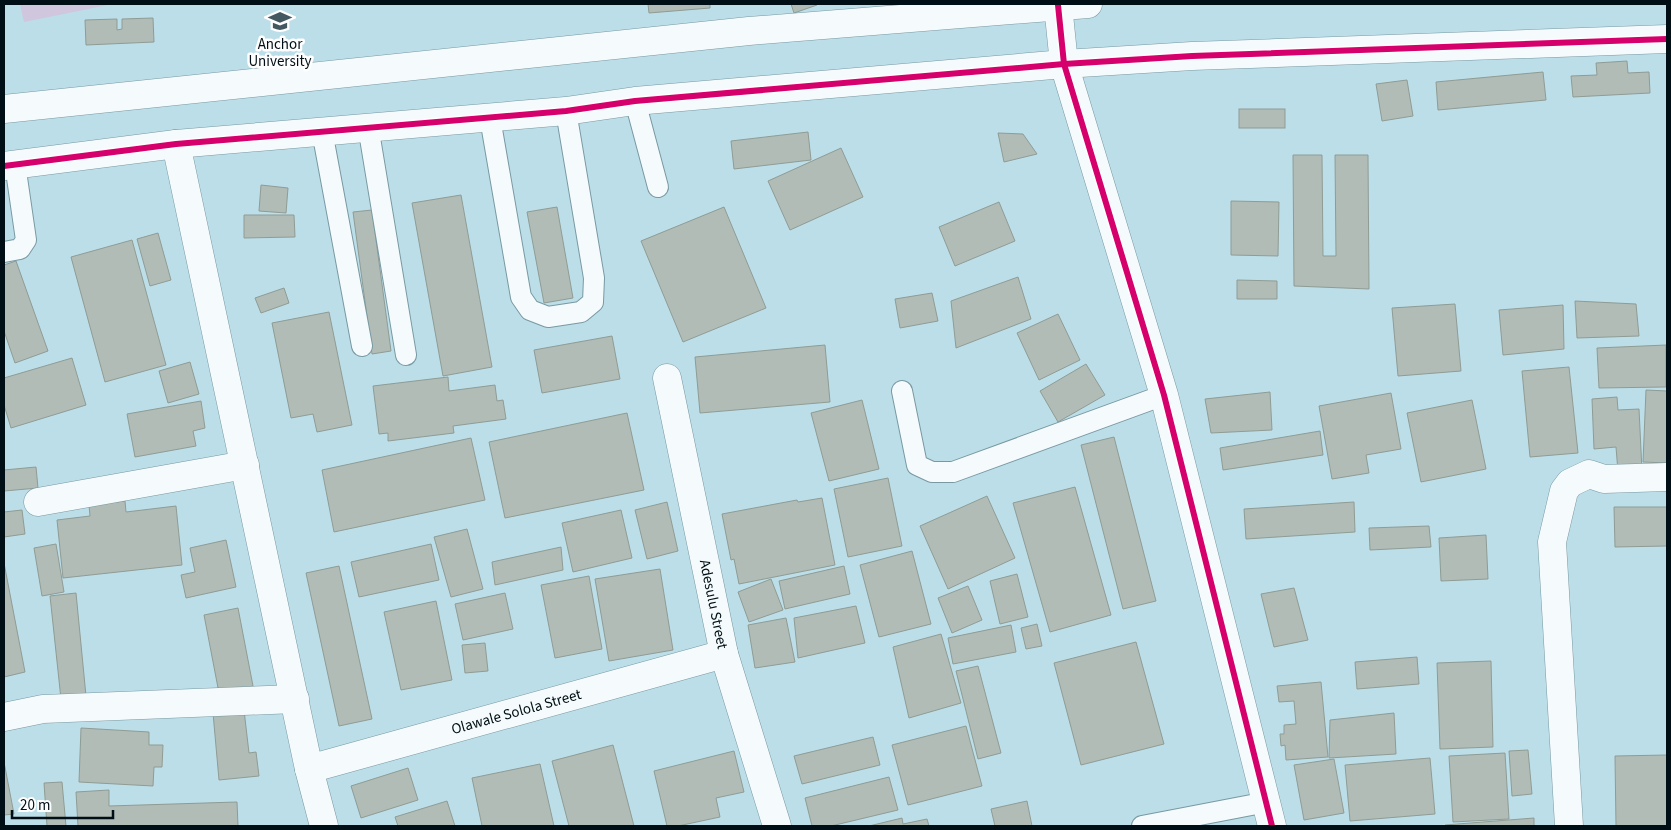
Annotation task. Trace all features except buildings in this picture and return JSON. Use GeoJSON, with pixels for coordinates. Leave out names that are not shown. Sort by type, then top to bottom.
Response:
{"type":"FeatureCollection","features":[{"type":"Feature","properties":{"kind":"street"},"geometry":{"type":"LineString","coordinates":[[4,109],[749,31],[1088,4]]}},
{"type":"Feature","properties":{"kind":"street"},"geometry":{"type":"LineString","coordinates":[[1058,5],[1064,64],[1164,395],[1270,814]]}},
{"type":"Feature","properties":{"kind":"street"},"geometry":{"type":"LineString","coordinates":[[10,165],[176,144],[368,126],[490,118],[566,111],[635,101],[1064,64],[1192,56],[1667,40]]}},
{"type":"Feature","properties":{"kind":"street"},"geometry":{"type":"LineString","coordinates":[[176,144],[309,769],[324,826]]}},
{"type":"Feature","properties":{"kind":"street","name":"Adesulu Street"},"geometry":{"type":"LineString","coordinates":[[667,378],[724,654],[777,826]]}},
{"type":"Feature","properties":{"kind":"street"},"geometry":{"type":"LineString","coordinates":[[38,502],[245,465]]}},
{"type":"Feature","properties":{"kind":"street"},"geometry":{"type":"LineString","coordinates":[[1569,826],[1552,542],[1564,491],[1570,483],[1589,474],[1604,479],[1667,477]]}},
{"type":"Feature","properties":{"kind":"street","name":"Olawale Solola Street"},"geometry":{"type":"LineString","coordinates":[[309,769],[724,654]]}},
{"type":"Feature","properties":{"kind":"street"},"geometry":{"type":"LineString","coordinates":[[4,717],[43,709],[295,699]]}},
{"type":"Feature","properties":{"kind":"lane"},"geometry":{"type":"LineString","coordinates":[[635,101],[658,186]]}},
{"type":"Feature","properties":{"kind":"lane"},"geometry":{"type":"LineString","coordinates":[[490,118],[521,297],[530,310],[548,317],[581,312],[593,302],[594,278],[566,111]]}},
{"type":"Feature","properties":{"kind":"lane"},"geometry":{"type":"LineString","coordinates":[[368,126],[406,355]]}},
{"type":"Feature","properties":{"kind":"lane"},"geometry":{"type":"LineString","coordinates":[[322,131],[362,346]]}},
{"type":"Feature","properties":{"kind":"lane"},"geometry":{"type":"LineString","coordinates":[[4,252],[20,249],[26,240],[10,165]]}},
{"type":"Feature","properties":{"kind":"lane"},"geometry":{"type":"LineString","coordinates":[[902,391],[917,465],[932,472],[953,472],[1164,395]]}},
{"type":"Feature","properties":{"kind":"lane"},"geometry":{"type":"LineString","coordinates":[[1142,826],[1270,814]]}},
{"type":"Feature","properties":{"kind":"shaded area"},"geometry":{"type":"Polygon","coordinates":[[[20,4],[113,4],[24,22],[20,4]]]}},
{"type":"Feature","properties":{"kind":"cycle path"},"geometry":{"type":"LineString","coordinates":[[1058,5],[1064,64],[1164,395],[1272,826]]}},
{"type":"Feature","properties":{"kind":"cycle path"},"geometry":{"type":"LineString","coordinates":[[4,166],[176,144],[566,111],[635,101],[1064,64],[1192,56],[1667,39]]}},
{"type":"Feature","properties":{"kind":"place","name":"Anchor University"},"geometry":{"type":"Point","coordinates":[280,21]}}]}
